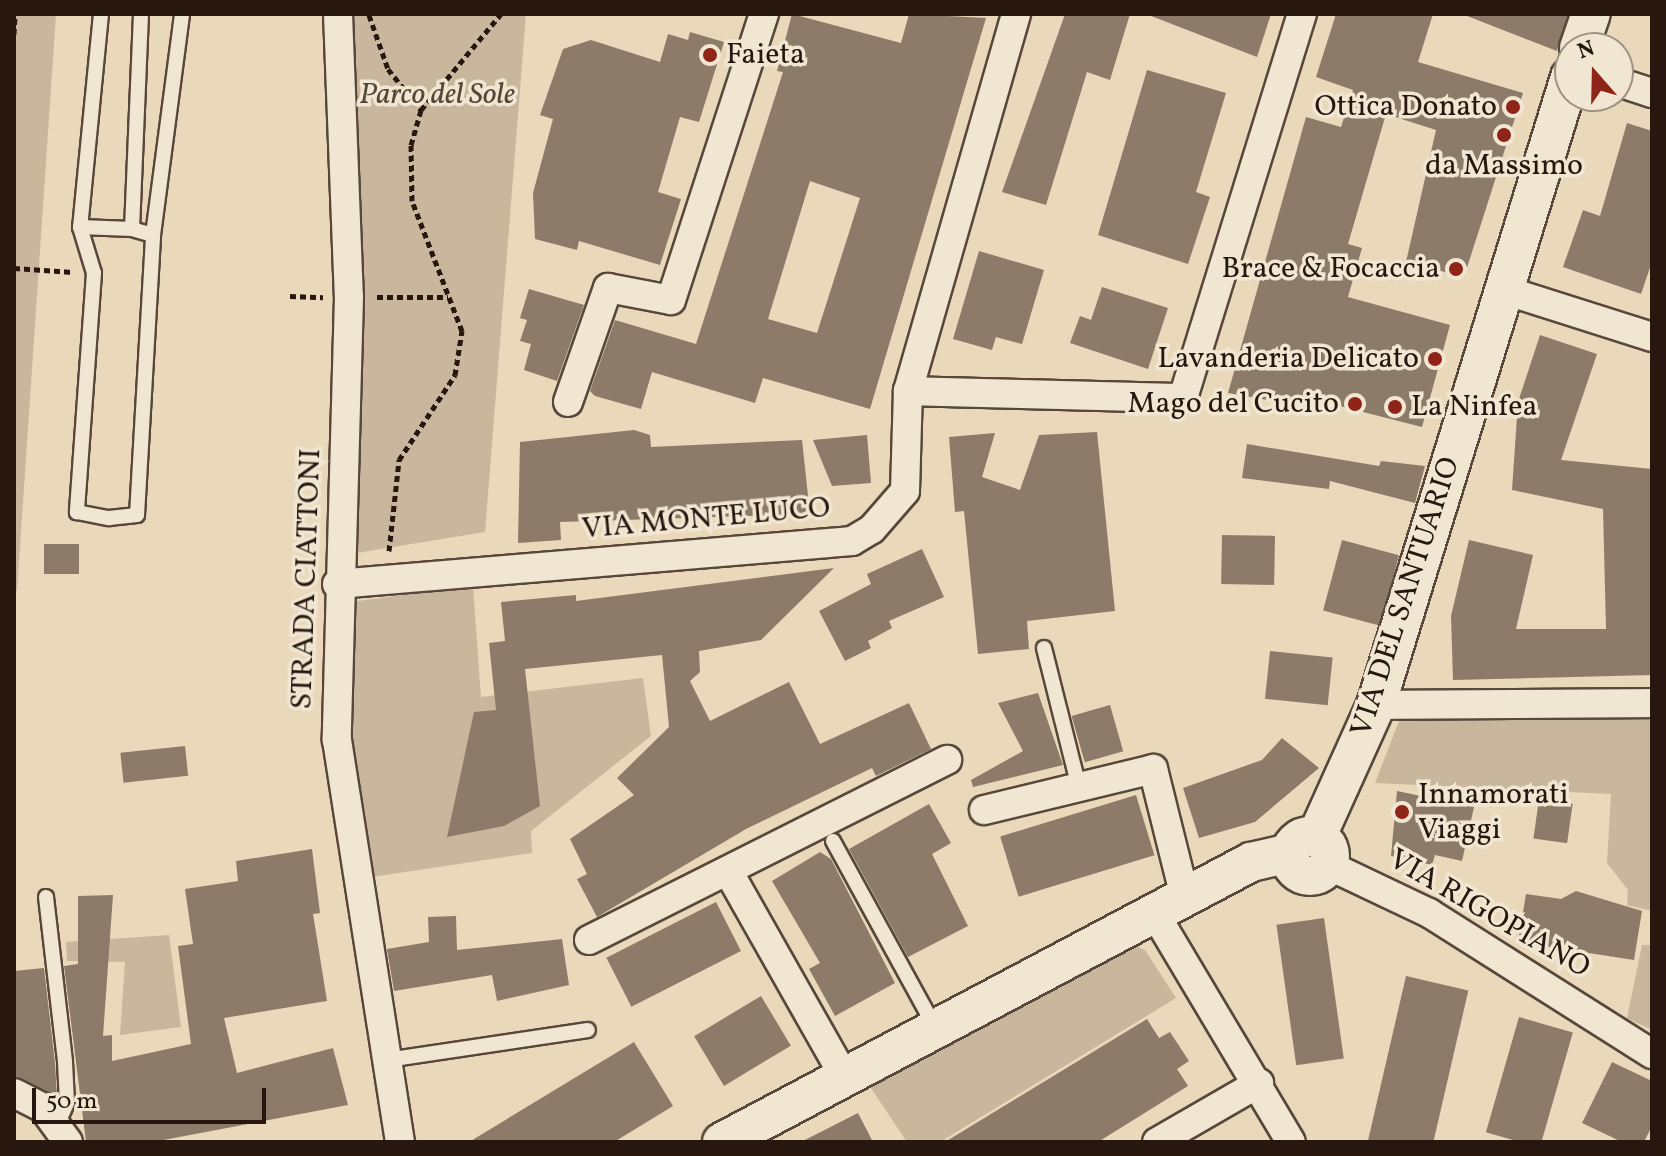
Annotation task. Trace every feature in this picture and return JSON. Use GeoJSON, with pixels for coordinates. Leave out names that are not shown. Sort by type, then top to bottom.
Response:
{"type":"FeatureCollection","features":[{"type":"Feature","properties":{"kind":"street","name":"STRADA CIATTONI"},"geometry":{"type":"LineString","coordinates":[[338,14],[337,740],[400,1142]]}},
{"type":"Feature","properties":{"kind":"street"},"geometry":{"type":"LineString","coordinates":[[568,402],[608,288],[662,304],[671,300],[764,14]]}},
{"type":"Feature","properties":{"kind":"street","name":"VIA MONTE LUCO"},"geometry":{"type":"LineString","coordinates":[[337,584],[852,541],[888,515],[905,491],[908,391],[1016,14]]}},
{"type":"Feature","properties":{"kind":"street"},"geometry":{"type":"LineString","coordinates":[[908,391],[1183,398],[1302,14]]}},
{"type":"Feature","properties":{"kind":"street","name":"VIA DEL SANTUARIO"},"geometry":{"type":"LineString","coordinates":[[1311,852],[1376,705],[1559,112]]}},
{"type":"Feature","properties":{"kind":"street"},"geometry":{"type":"LineString","coordinates":[[1504,290],[1652,337]]}},
{"type":"Feature","properties":{"kind":"street"},"geometry":{"type":"LineString","coordinates":[[1376,705],[1652,703]]}},
{"type":"Feature","properties":{"kind":"street"},"geometry":{"type":"LineString","coordinates":[[589,940],[947,760]]}},
{"type":"Feature","properties":{"kind":"street"},"geometry":{"type":"LineString","coordinates":[[984,810],[1153,769],[1170,906],[1291,1142]]}},
{"type":"Feature","properties":{"kind":"street"},"geometry":{"type":"LineString","coordinates":[[722,1142],[1251,862],[1311,852]]}},
{"type":"Feature","properties":{"kind":"street","name":"VIA RIGOPIANO"},"geometry":{"type":"LineString","coordinates":[[1311,852],[1429,913],[1652,1054]]}},
{"type":"Feature","properties":{"kind":"street"},"geometry":{"type":"LineString","coordinates":[[728,871],[845,1078]]}},
{"type":"Feature","properties":{"kind":"street"},"geometry":{"type":"LineString","coordinates":[[1157,1142],[1259,1083]]}},
{"type":"Feature","properties":{"kind":"street"},"geometry":{"type":"LineString","coordinates":[[14,1093],[63,1134]]}},
{"type":"Feature","properties":{"kind":"lane"},"geometry":{"type":"LineString","coordinates":[[101,14],[80,227],[94,273],[77,512],[137,515],[153,235],[182,14]]}},
{"type":"Feature","properties":{"kind":"lane"},"geometry":{"type":"LineString","coordinates":[[132,229],[141,14]]}},
{"type":"Feature","properties":{"kind":"lane"},"geometry":{"type":"LineString","coordinates":[[80,227],[132,229],[153,235]]}},
{"type":"Feature","properties":{"kind":"lane"},"geometry":{"type":"LineString","coordinates":[[1044,648],[1079,787]]}},
{"type":"Feature","properties":{"kind":"lane"},"geometry":{"type":"LineString","coordinates":[[833,841],[936,1029]]}},
{"type":"Feature","properties":{"kind":"lane"},"geometry":{"type":"LineString","coordinates":[[46,897],[65,1062],[67,1103],[63,1134]]}},
{"type":"Feature","properties":{"kind":"lane"},"geometry":{"type":"LineString","coordinates":[[387,1060],[588,1030]]}},
{"type":"Feature","properties":{"kind":"path"},"geometry":{"type":"LineString","coordinates":[[14,34],[15,14]]}},
{"type":"Feature","properties":{"kind":"path"},"geometry":{"type":"LineString","coordinates":[[369,14],[388,69],[421,110]]}},
{"type":"Feature","properties":{"kind":"path"},"geometry":{"type":"LineString","coordinates":[[389,580],[399,460],[455,375],[462,331],[412,201],[411,145],[421,110],[501,14]]}},
{"type":"Feature","properties":{"kind":"path"},"geometry":{"type":"LineString","coordinates":[[14,268],[94,273]]}},
{"type":"Feature","properties":{"kind":"path"},"geometry":{"type":"LineString","coordinates":[[290,296],[448,297]]}},
{"type":"Feature","properties":{"kind":"green space"},"geometry":{"type":"Polygon","coordinates":[[[14,14],[56,14],[17,591],[14,591],[14,14]]]}},
{"type":"Feature","properties":{"kind":"green space","name":"Parco del Sole"},"geometry":{"type":"Polygon","coordinates":[[[353,14],[526,14],[485,532],[350,554],[363,297],[353,14]]]}},
{"type":"Feature","properties":{"kind":"green space"},"geometry":{"type":"Polygon","coordinates":[[[473,586],[481,697],[643,678],[651,736],[531,831],[532,853],[365,878],[344,715],[342,603],[473,586]]]}},
{"type":"Feature","properties":{"kind":"green space"},"geometry":{"type":"Polygon","coordinates":[[[1404,708],[1652,708],[1652,911],[1627,905],[1628,890],[1607,863],[1611,794],[1375,783],[1404,708]]]}},
{"type":"Feature","properties":{"kind":"green space"},"geometry":{"type":"Polygon","coordinates":[[[169,935],[181,1027],[120,1035],[125,962],[67,961],[66,942],[169,935]]]}},
{"type":"Feature","properties":{"kind":"green space"},"geometry":{"type":"Polygon","coordinates":[[[1125,941],[1145,950],[1176,998],[940,1142],[907,1142],[867,1082],[1125,941]]]}},
{"type":"Feature","properties":{"kind":"green space"},"geometry":{"type":"Polygon","coordinates":[[[1642,945],[1652,945],[1652,1030],[1627,1018],[1642,945]]]}},
{"type":"Feature","properties":{"kind":"building"},"geometry":{"type":"Polygon","coordinates":[[[792,14],[901,43],[909,14],[986,18],[870,409],[763,378],[755,403],[652,372],[641,409],[595,396],[590,391],[615,320],[696,344],[783,72],[777,71],[792,14]],[[810,181],[768,319],[817,333],[860,198],[810,181]]]}},
{"type":"Feature","properties":{"kind":"building"},"geometry":{"type":"Polygon","coordinates":[[[1065,14],[1130,14],[1110,80],[1087,72],[1046,205],[1002,192],[1065,14]]]}},
{"type":"Feature","properties":{"kind":"building"},"geometry":{"type":"Polygon","coordinates":[[[1146,14],[1271,14],[1257,57],[1146,14]]]}},
{"type":"Feature","properties":{"kind":"building"},"geometry":{"type":"Polygon","coordinates":[[[1336,14],[1433,14],[1418,62],[1523,93],[1464,277],[1406,262],[1436,130],[1386,114],[1348,244],[1362,248],[1348,297],[1450,325],[1422,427],[1320,401],[1318,409],[1228,393],[1306,117],[1341,127],[1353,90],[1316,77],[1336,14]]]}},
{"type":"Feature","properties":{"kind":"building"},"geometry":{"type":"Polygon","coordinates":[[[1462,14],[1568,14],[1563,32],[1554,32],[1554,50],[1462,14]]]}},
{"type":"Feature","properties":{"kind":"building"},"geometry":{"type":"Polygon","coordinates":[[[690,32],[724,42],[699,122],[680,117],[658,192],[681,199],[660,265],[579,241],[577,250],[535,239],[533,193],[553,119],[540,115],[563,49],[591,40],[660,62],[668,34],[688,40],[690,32]]]}},
{"type":"Feature","properties":{"kind":"building"},"geometry":{"type":"Polygon","coordinates":[[[1147,70],[1226,93],[1196,192],[1210,197],[1188,264],[1098,235],[1147,70]]]}},
{"type":"Feature","properties":{"kind":"building"},"geometry":{"type":"Polygon","coordinates":[[[1627,123],[1652,131],[1652,262],[1641,294],[1563,267],[1583,210],[1600,216],[1627,123]]]}},
{"type":"Feature","properties":{"kind":"building"},"geometry":{"type":"Polygon","coordinates":[[[979,251],[1044,270],[1022,344],[996,337],[992,350],[953,339],[979,251]]]}},
{"type":"Feature","properties":{"kind":"building"},"geometry":{"type":"Polygon","coordinates":[[[1102,287],[1168,308],[1148,369],[1070,343],[1080,316],[1091,320],[1102,287]]]}},
{"type":"Feature","properties":{"kind":"building"},"geometry":{"type":"Polygon","coordinates":[[[529,289],[584,305],[557,381],[524,370],[531,344],[520,341],[527,320],[520,318],[529,289]]]}},
{"type":"Feature","properties":{"kind":"building"},"geometry":{"type":"Polygon","coordinates":[[[1540,335],[1597,354],[1561,460],[1652,469],[1652,675],[1453,680],[1451,616],[1469,540],[1533,555],[1516,629],[1606,629],[1603,509],[1512,490],[1518,402],[1540,335]]]}},
{"type":"Feature","properties":{"kind":"building"},"geometry":{"type":"Polygon","coordinates":[[[634,430],[650,435],[651,447],[802,440],[810,514],[560,522],[561,540],[518,543],[520,442],[634,430]]]}},
{"type":"Feature","properties":{"kind":"building"},"geometry":{"type":"Polygon","coordinates":[[[1097,432],[1115,611],[1027,621],[1029,649],[978,654],[964,511],[955,512],[949,437],[995,433],[982,477],[1020,490],[1039,435],[1097,432]]]}},
{"type":"Feature","properties":{"kind":"building"},"geometry":{"type":"Polygon","coordinates":[[[867,435],[871,483],[832,486],[813,440],[867,435]]]}},
{"type":"Feature","properties":{"kind":"building"},"geometry":{"type":"Polygon","coordinates":[[[1247,444],[1379,466],[1381,461],[1425,466],[1415,503],[1330,481],[1329,489],[1242,478],[1247,444]]]}},
{"type":"Feature","properties":{"kind":"building"},"geometry":{"type":"Polygon","coordinates":[[[1222,535],[1275,536],[1274,585],[1221,584],[1222,535]]]}},
{"type":"Feature","properties":{"kind":"building"},"geometry":{"type":"Polygon","coordinates":[[[1342,540],[1399,555],[1380,626],[1323,611],[1342,540]]]}},
{"type":"Feature","properties":{"kind":"building"},"geometry":{"type":"Polygon","coordinates":[[[44,544],[79,544],[79,574],[44,574],[44,544]]]}},
{"type":"Feature","properties":{"kind":"building"},"geometry":{"type":"Polygon","coordinates":[[[922,549],[944,597],[889,621],[892,628],[868,641],[871,648],[845,661],[819,611],[871,584],[867,574],[922,549]]]}},
{"type":"Feature","properties":{"kind":"building"},"geometry":{"type":"Polygon","coordinates":[[[834,568],[761,640],[699,651],[700,672],[690,681],[710,721],[789,682],[820,744],[909,703],[931,749],[876,776],[872,768],[746,829],[597,917],[577,879],[587,874],[570,839],[634,795],[617,778],[669,727],[662,655],[525,669],[540,806],[504,826],[447,837],[474,712],[496,710],[489,643],[505,641],[501,602],[576,595],[576,601],[834,568]]]}},
{"type":"Feature","properties":{"kind":"building"},"geometry":{"type":"Polygon","coordinates":[[[1270,651],[1333,658],[1328,705],[1265,699],[1270,651]]]}},
{"type":"Feature","properties":{"kind":"building"},"geometry":{"type":"Polygon","coordinates":[[[1038,693],[1063,765],[973,787],[971,780],[1023,751],[998,703],[1038,693]]]}},
{"type":"Feature","properties":{"kind":"building"},"geometry":{"type":"Polygon","coordinates":[[[1110,705],[1123,751],[1085,762],[1072,716],[1110,705]]]}},
{"type":"Feature","properties":{"kind":"building"},"geometry":{"type":"Polygon","coordinates":[[[1282,738],[1319,768],[1255,822],[1199,838],[1183,788],[1262,760],[1282,738]]]}},
{"type":"Feature","properties":{"kind":"building"},"geometry":{"type":"Polygon","coordinates":[[[185,746],[188,776],[123,783],[120,753],[185,746]]]}},
{"type":"Feature","properties":{"kind":"building"},"geometry":{"type":"Polygon","coordinates":[[[1397,791],[1474,807],[1462,861],[1435,855],[1432,865],[1391,856],[1397,791]]]}},
{"type":"Feature","properties":{"kind":"building"},"geometry":{"type":"Polygon","coordinates":[[[1136,795],[1154,855],[1019,897],[1000,837],[1136,795]]]}},
{"type":"Feature","properties":{"kind":"building"},"geometry":{"type":"Polygon","coordinates":[[[1539,799],[1573,804],[1567,843],[1533,839],[1539,799]]]}},
{"type":"Feature","properties":{"kind":"building"},"geometry":{"type":"Polygon","coordinates":[[[929,804],[951,843],[932,854],[968,926],[908,957],[849,849],[929,804]]]}},
{"type":"Feature","properties":{"kind":"building"},"geometry":{"type":"Polygon","coordinates":[[[312,849],[320,913],[313,914],[327,1001],[224,1018],[237,1073],[333,1048],[348,1105],[153,1142],[86,1142],[64,966],[78,964],[78,896],[113,895],[103,1036],[112,1035],[112,1061],[191,1044],[178,946],[193,944],[185,889],[238,881],[236,861],[312,849]]]}},
{"type":"Feature","properties":{"kind":"building"},"geometry":{"type":"Polygon","coordinates":[[[820,852],[831,859],[895,983],[835,1016],[809,969],[820,963],[772,881],[820,852]]]}},
{"type":"Feature","properties":{"kind":"building"},"geometry":{"type":"Polygon","coordinates":[[[1576,891],[1642,911],[1634,960],[1518,942],[1526,894],[1561,899],[1576,891]]]}},
{"type":"Feature","properties":{"kind":"building"},"geometry":{"type":"Polygon","coordinates":[[[716,902],[741,951],[631,1007],[606,958],[716,902]]]}},
{"type":"Feature","properties":{"kind":"building"},"geometry":{"type":"Polygon","coordinates":[[[456,916],[457,950],[562,939],[569,985],[497,1001],[492,975],[394,991],[387,949],[429,942],[428,917],[456,916]]]}},
{"type":"Feature","properties":{"kind":"building"},"geometry":{"type":"Polygon","coordinates":[[[1324,918],[1344,1059],[1296,1065],[1276,925],[1324,918]]]}},
{"type":"Feature","properties":{"kind":"building"},"geometry":{"type":"Polygon","coordinates":[[[44,968],[57,1098],[14,1076],[14,971],[44,968]]]}},
{"type":"Feature","properties":{"kind":"building"},"geometry":{"type":"Polygon","coordinates":[[[1406,976],[1468,990],[1433,1142],[1368,1142],[1406,976]]]}},
{"type":"Feature","properties":{"kind":"building"},"geometry":{"type":"Polygon","coordinates":[[[761,996],[791,1046],[724,1086],[694,1036],[761,996]]]}},
{"type":"Feature","properties":{"kind":"building"},"geometry":{"type":"Polygon","coordinates":[[[1519,1017],[1573,1032],[1541,1142],[1520,1142],[1486,1132],[1519,1017]]]}},
{"type":"Feature","properties":{"kind":"building"},"geometry":{"type":"Polygon","coordinates":[[[1147,1019],[1159,1038],[1170,1032],[1189,1061],[1177,1069],[1188,1086],[1098,1142],[945,1142],[1147,1019]]]}},
{"type":"Feature","properties":{"kind":"building"},"geometry":{"type":"Polygon","coordinates":[[[634,1042],[673,1106],[614,1142],[469,1142],[634,1042]]]}},
{"type":"Feature","properties":{"kind":"building"},"geometry":{"type":"Polygon","coordinates":[[[1612,1062],[1652,1081],[1652,1126],[1644,1142],[1622,1142],[1582,1123],[1612,1062]]]}},
{"type":"Feature","properties":{"kind":"building"},"geometry":{"type":"Polygon","coordinates":[[[858,1113],[873,1142],[801,1142],[858,1113]]]}},
{"type":"Feature","properties":{"kind":"place","name":"Faieta"},"geometry":{"type":"Point","coordinates":[710,55]}},
{"type":"Feature","properties":{"kind":"place","name":"Ottica Donato"},"geometry":{"type":"Point","coordinates":[1513,107]}},
{"type":"Feature","properties":{"kind":"place","name":"da Massimo"},"geometry":{"type":"Point","coordinates":[1504,135]}},
{"type":"Feature","properties":{"kind":"place","name":"Brace & Focaccia"},"geometry":{"type":"Point","coordinates":[1456,269]}},
{"type":"Feature","properties":{"kind":"place","name":"Lavanderia Delicato"},"geometry":{"type":"Point","coordinates":[1435,359]}},
{"type":"Feature","properties":{"kind":"place","name":"Mago del Cucito"},"geometry":{"type":"Point","coordinates":[1355,404]}},
{"type":"Feature","properties":{"kind":"place","name":"La Ninfea"},"geometry":{"type":"Point","coordinates":[1395,407]}},
{"type":"Feature","properties":{"kind":"place","name":"Innamorati Viaggi"},"geometry":{"type":"Point","coordinates":[1402,812]}}]}
